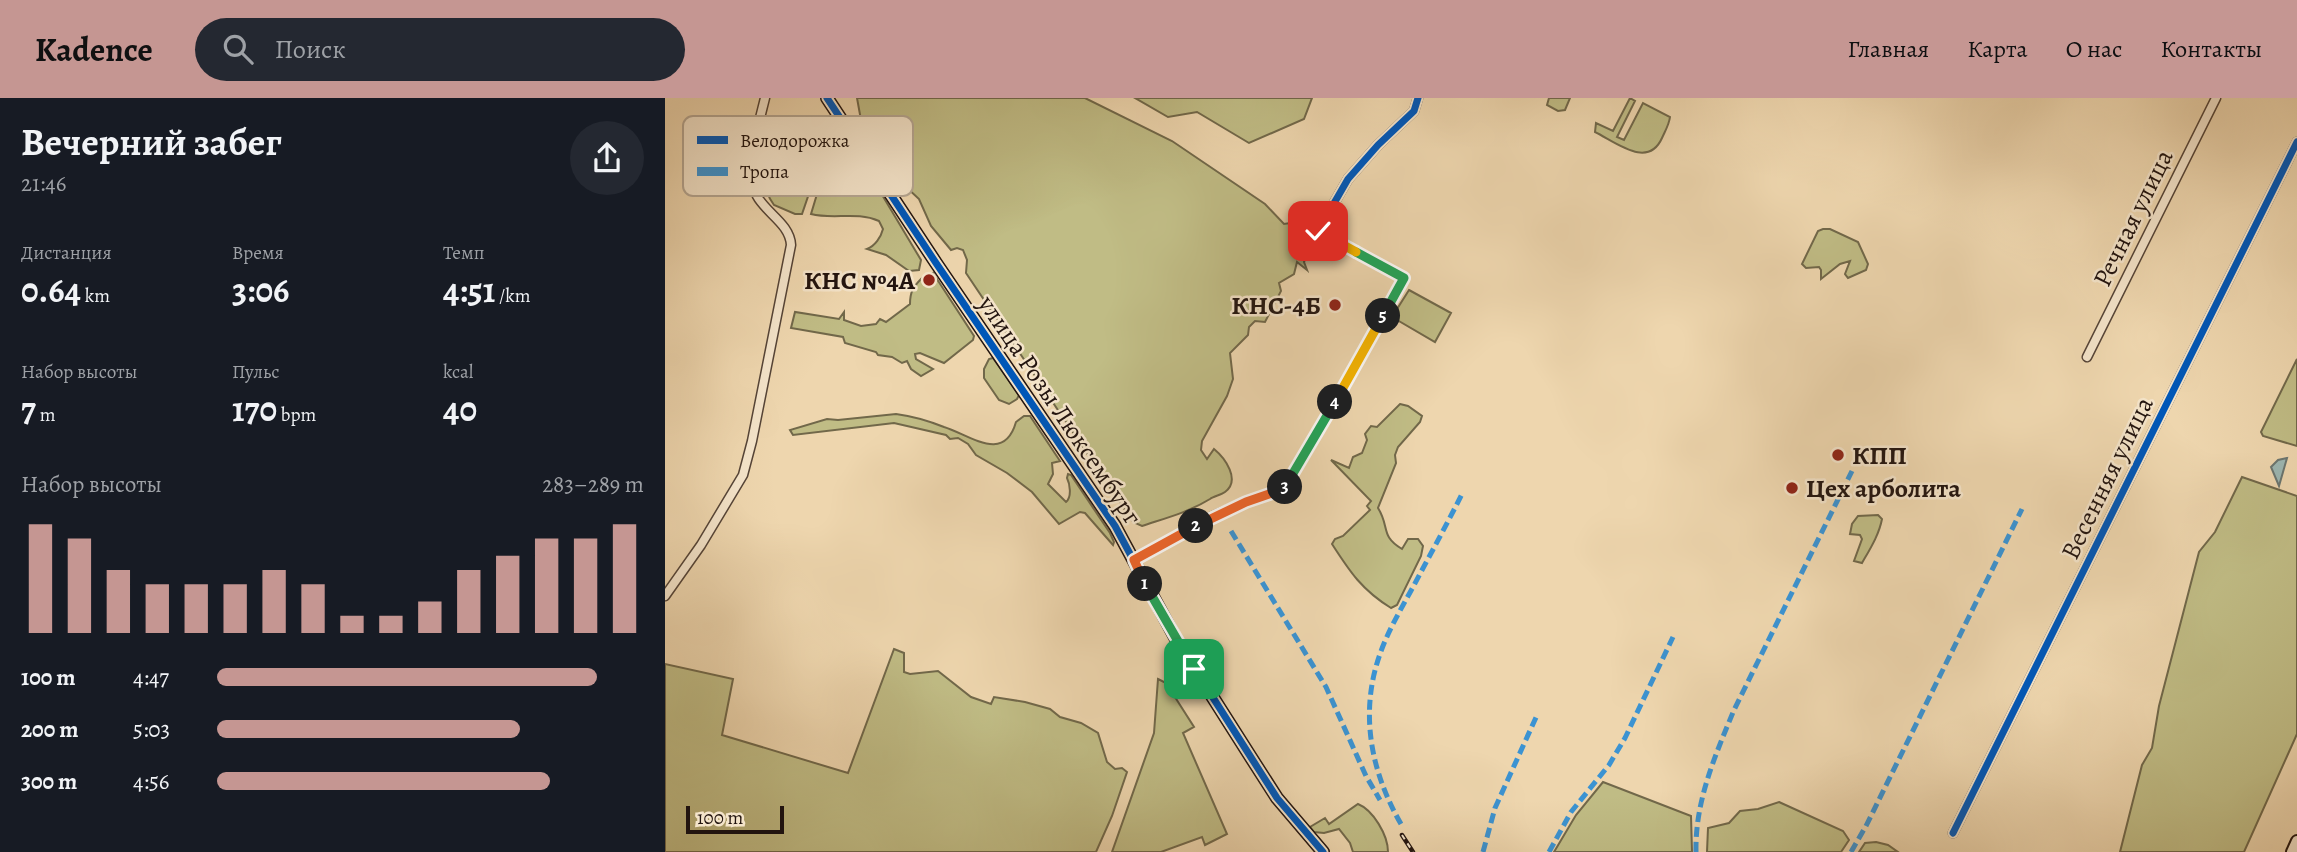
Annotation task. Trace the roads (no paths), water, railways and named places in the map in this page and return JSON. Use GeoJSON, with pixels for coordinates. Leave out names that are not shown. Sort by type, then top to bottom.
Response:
{"type":"FeatureCollection","features":[{"type":"Feature","properties":{"kind":"street"},"geometry":{"type":"LineString","coordinates":[[761,116],[765,98]]}},
{"type":"Feature","properties":{"kind":"street","name":"улица Розы Люксембург"},"geometry":{"type":"LineString","coordinates":[[827,98],[839,116]]}},
{"type":"Feature","properties":{"kind":"street"},"geometry":{"type":"LineString","coordinates":[[1134,560],[1213,516],[1284,489],[1310,448],[1404,278],[1318,231],[1348,179],[1378,145],[1414,111],[1418,98]]}},
{"type":"Feature","properties":{"kind":"street","name":"Речная улица"},"geometry":{"type":"LineString","coordinates":[[2087,356],[2215,98]]}},
{"type":"Feature","properties":{"kind":"street","name":"Весенняя улица"},"geometry":{"type":"LineString","coordinates":[[1953,833],[2297,142]]}},
{"type":"Feature","properties":{"kind":"street"},"geometry":{"type":"LineString","coordinates":[[665,596],[737,488],[752,441],[791,241],[786,230],[766,210],[757,196]]}},
{"type":"Feature","properties":{"kind":"street","name":"улица Розы Люксембург"},"geometry":{"type":"LineString","coordinates":[[892,196],[1115,526],[1177,641],[1252,760],[1277,798],[1323,852]]}},
{"type":"Feature","properties":{"kind":"street"},"geometry":{"type":"LineString","coordinates":[[2292,852],[2297,841]]}},
{"type":"Feature","properties":{"kind":"water"},"geometry":{"type":"Polygon","coordinates":[[[2287,458],[2279,486],[2271,467],[2278,460],[2287,458]]]}},
{"type":"Feature","properties":{"kind":"railway"},"geometry":{"type":"LineString","coordinates":[[1402,835],[1413,852]]}},
{"type":"Feature","properties":{"kind":"place","name":"КНС №4А"},"geometry":{"type":"Point","coordinates":[929,280]}},
{"type":"Feature","properties":{"kind":"place","name":"КНС-4Б"},"geometry":{"type":"Point","coordinates":[1335,305]}},
{"type":"Feature","properties":{"kind":"place","name":"КПП"},"geometry":{"type":"Point","coordinates":[1838,455]}},
{"type":"Feature","properties":{"kind":"place","name":"Цех арболита"},"geometry":{"type":"Point","coordinates":[1792,488]}}]}
